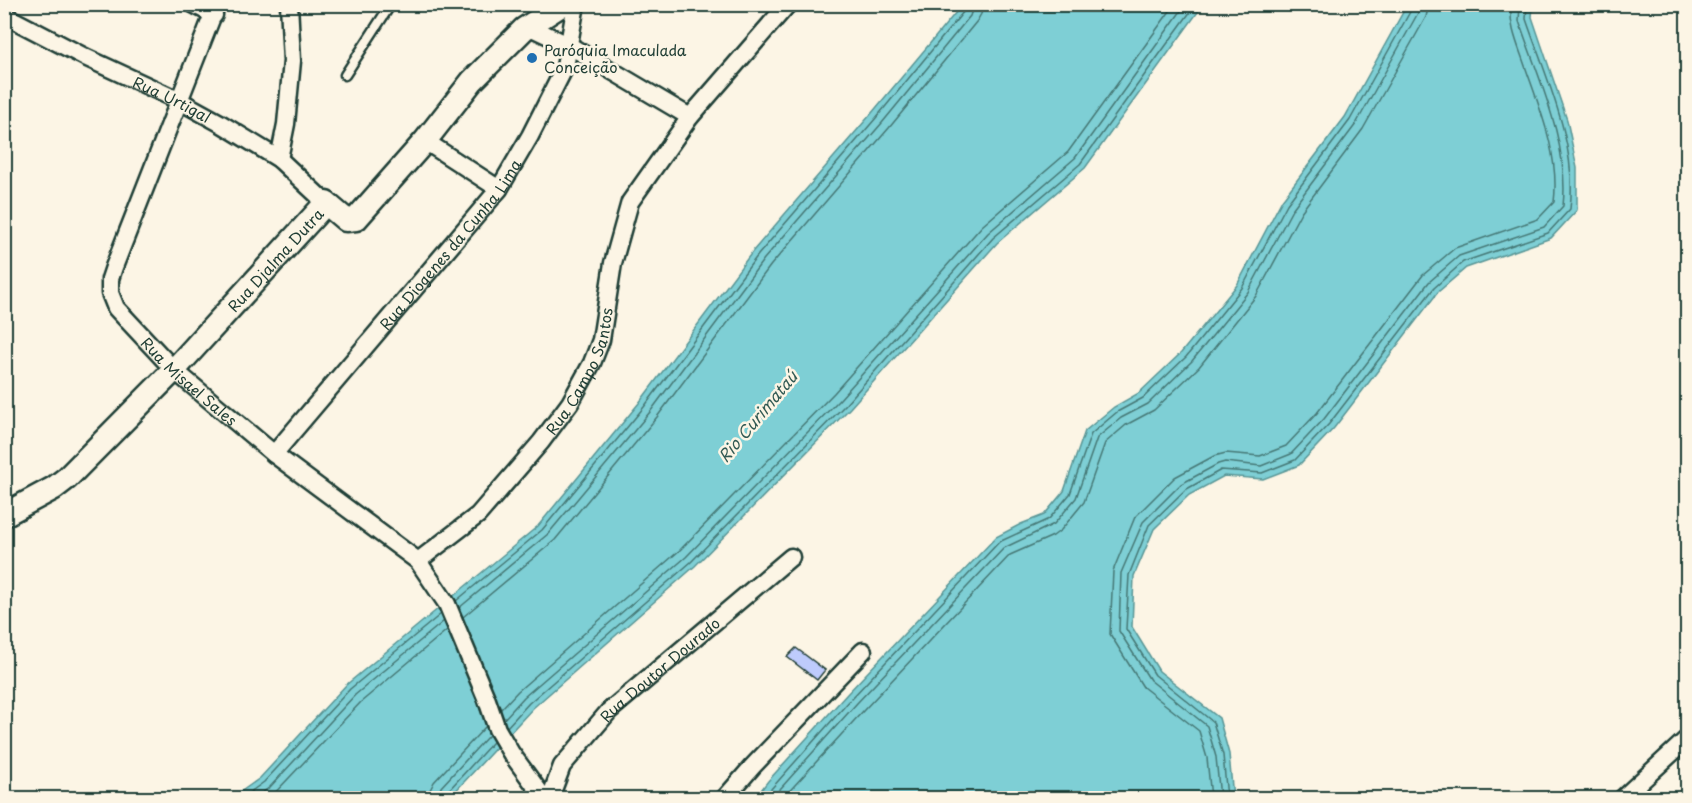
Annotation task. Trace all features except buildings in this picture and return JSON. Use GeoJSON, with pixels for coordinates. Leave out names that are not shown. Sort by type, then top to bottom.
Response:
{"type":"FeatureCollection","features":[{"type":"Feature","properties":{"kind":"main road","name":"Rua Djalma Dutra"},"geometry":{"type":"LineString","coordinates":[[4,515],[54,488],[67,478],[174,370],[326,203],[346,220],[356,219],[425,141],[472,81],[528,26],[563,4]]}},
{"type":"Feature","properties":{"kind":"street"},"geometry":{"type":"LineString","coordinates":[[180,101],[215,10],[193,4]]}},
{"type":"Feature","properties":{"kind":"street"},"geometry":{"type":"LineString","coordinates":[[279,159],[286,124],[292,62],[290,4]]}},
{"type":"Feature","properties":{"kind":"street","name":"Rua Diogenes da Cunha Lima"},"geometry":{"type":"LineString","coordinates":[[274,454],[499,189],[552,95],[565,67],[576,4]]}},
{"type":"Feature","properties":{"kind":"street","name":"Rua Campo Santos"},"geometry":{"type":"LineString","coordinates":[[418,561],[478,514],[541,442],[570,403],[592,363],[601,340],[613,263],[630,202],[690,117],[788,4]]}},
{"type":"Feature","properties":{"kind":"street","name":"Rua Urtigal"},"geometry":{"type":"LineString","coordinates":[[4,15],[85,57],[180,101],[279,159],[326,203]]}},
{"type":"Feature","properties":{"kind":"street"},"geometry":{"type":"LineString","coordinates":[[528,26],[570,46],[690,117]]}},
{"type":"Feature","properties":{"kind":"street","name":"Rua Misael Sales"},"geometry":{"type":"LineString","coordinates":[[180,101],[114,267],[110,279],[111,300],[122,316],[174,370],[274,454]]}},
{"type":"Feature","properties":{"kind":"street"},"geometry":{"type":"LineString","coordinates":[[425,141],[499,189]]}},
{"type":"Feature","properties":{"kind":"street"},"geometry":{"type":"LineString","coordinates":[[274,454],[418,561],[447,604],[471,659],[497,729],[511,753],[544,798]]}},
{"type":"Feature","properties":{"kind":"street","name":"Rua Doutor Dourado"},"geometry":{"type":"LineString","coordinates":[[550,798],[562,766],[609,711],[791,557]]}},
{"type":"Feature","properties":{"kind":"street"},"geometry":{"type":"LineString","coordinates":[[725,798],[863,651]]}},
{"type":"Feature","properties":{"kind":"street"},"geometry":{"type":"LineString","coordinates":[[1623,798],[1688,738]]}},
{"type":"Feature","properties":{"kind":"lane"},"geometry":{"type":"LineString","coordinates":[[345,75],[391,4]]}},
{"type":"Feature","properties":{"kind":"water","name":"Rio Curimataú"},"geometry":{"type":"Polygon","coordinates":[[[962,5],[1203,5],[1085,168],[997,243],[850,408],[695,566],[533,708],[449,798],[232,798],[260,778],[346,685],[538,526],[639,403],[753,251],[962,5]]]}},
{"type":"Feature","properties":{"kind":"water"},"geometry":{"type":"Polygon","coordinates":[[[1407,5],[1533,5],[1532,17],[1567,120],[1577,168],[1577,210],[1551,238],[1466,268],[1438,292],[1334,428],[1299,465],[1263,479],[1224,476],[1189,495],[1154,529],[1134,576],[1132,627],[1159,671],[1219,718],[1229,754],[1233,798],[755,798],[847,694],[996,537],[1044,515],[1064,491],[1085,431],[1114,407],[1139,393],[1181,353],[1237,285],[1282,200],[1345,117],[1407,5]]]}},
{"type":"Feature","properties":{"kind":"place","name":"Paróquia Imaculada Conceição"},"geometry":{"type":"Point","coordinates":[532,58]}}]}
